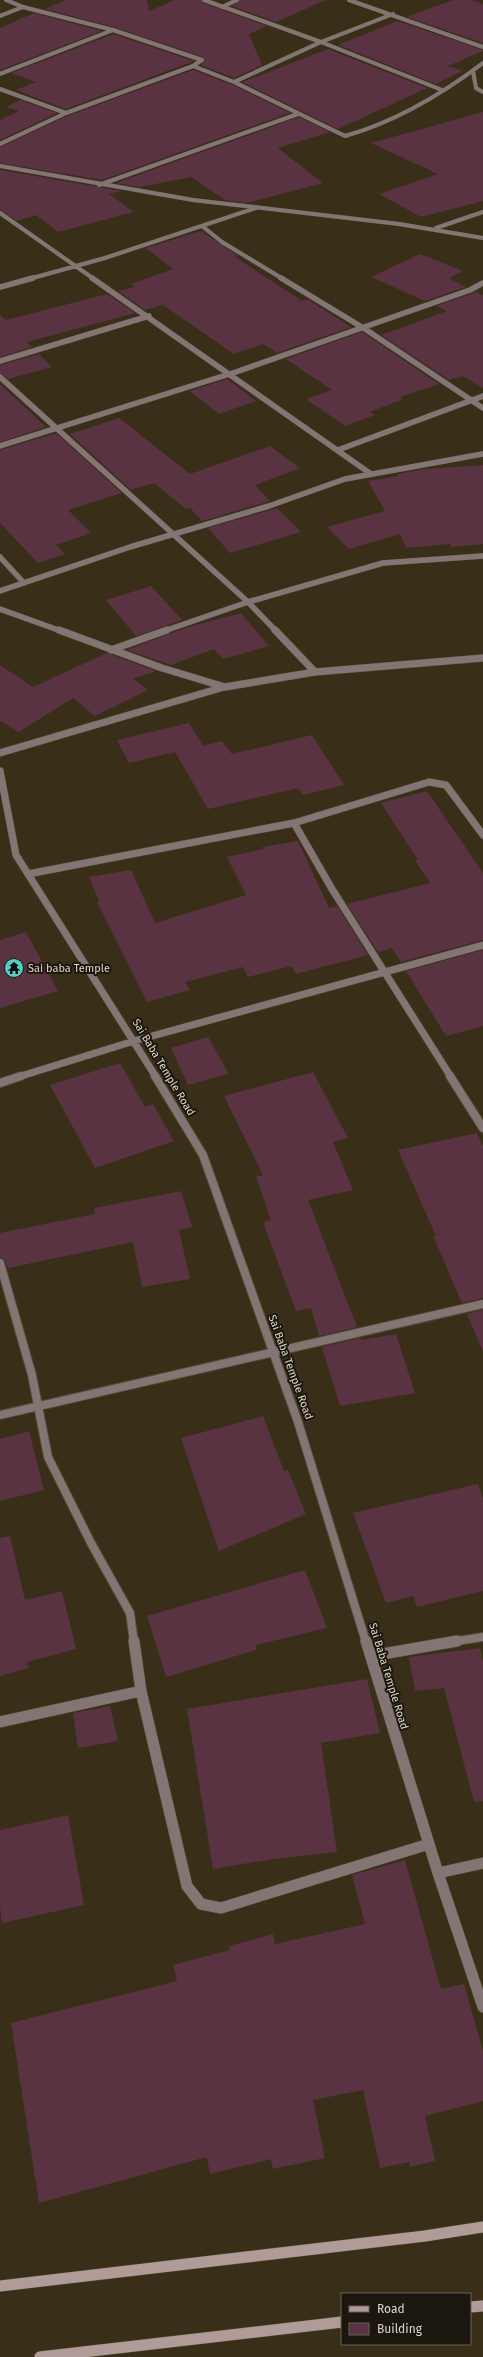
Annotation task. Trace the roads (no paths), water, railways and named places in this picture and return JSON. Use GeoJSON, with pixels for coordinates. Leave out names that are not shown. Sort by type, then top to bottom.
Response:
{"type":"FeatureCollection","features":[{"type":"Feature","properties":{"kind":"main road"},"geometry":{"type":"LineString","coordinates":[[0,2286],[417,2237],[483,2227]]}},
{"type":"Feature","properties":{"kind":"main road"},"geometry":{"type":"LineString","coordinates":[[471,2307],[483,2306]]}},
{"type":"Feature","properties":{"kind":"main road"},"geometry":{"type":"LineString","coordinates":[[40,2357],[72,2355],[341,2322]]}},
{"type":"Feature","properties":{"kind":"street"},"geometry":{"type":"LineString","coordinates":[[0,144],[66,113],[193,66],[203,60],[112,30],[23,7],[6,0]]}},
{"type":"Feature","properties":{"kind":"street"},"geometry":{"type":"LineString","coordinates":[[204,0],[321,42],[442,90]]}},
{"type":"Feature","properties":{"kind":"street"},"geometry":{"type":"LineString","coordinates":[[222,6],[237,0]]}},
{"type":"Feature","properties":{"kind":"street"},"geometry":{"type":"LineString","coordinates":[[349,0],[393,14],[483,47]]}},
{"type":"Feature","properties":{"kind":"street"},"geometry":{"type":"LineString","coordinates":[[0,16],[23,7]]}},
{"type":"Feature","properties":{"kind":"street"},"geometry":{"type":"LineString","coordinates":[[234,82],[321,42],[393,14]]}},
{"type":"Feature","properties":{"kind":"street"},"geometry":{"type":"LineString","coordinates":[[0,74],[112,30]]}},
{"type":"Feature","properties":{"kind":"street"},"geometry":{"type":"LineString","coordinates":[[193,66],[234,82],[345,136],[396,117],[473,72],[483,63]]}},
{"type":"Feature","properties":{"kind":"street"},"geometry":{"type":"LineString","coordinates":[[473,72],[476,88],[483,92]]}},
{"type":"Feature","properties":{"kind":"street"},"geometry":{"type":"LineString","coordinates":[[0,89],[66,113]]}},
{"type":"Feature","properties":{"kind":"street"},"geometry":{"type":"LineString","coordinates":[[99,185],[298,114]]}},
{"type":"Feature","properties":{"kind":"street"},"geometry":{"type":"LineString","coordinates":[[2,167],[99,185],[256,208],[436,228],[483,238]]}},
{"type":"Feature","properties":{"kind":"street"},"geometry":{"type":"LineString","coordinates":[[0,287],[76,266],[256,208]]}},
{"type":"Feature","properties":{"kind":"street"},"geometry":{"type":"LineString","coordinates":[[436,228],[483,212]]}},
{"type":"Feature","properties":{"kind":"street"},"geometry":{"type":"LineString","coordinates":[[0,213],[232,374],[371,474]]}},
{"type":"Feature","properties":{"kind":"street"},"geometry":{"type":"LineString","coordinates":[[202,226],[222,242],[365,329],[483,408]]}},
{"type":"Feature","properties":{"kind":"street"},"geometry":{"type":"LineString","coordinates":[[0,446],[232,374],[365,329],[470,290],[483,282]]}},
{"type":"Feature","properties":{"kind":"street"},"geometry":{"type":"LineString","coordinates":[[0,361],[149,316]]}},
{"type":"Feature","properties":{"kind":"street"},"geometry":{"type":"LineString","coordinates":[[0,377],[248,602],[314,672]]}},
{"type":"Feature","properties":{"kind":"street"},"geometry":{"type":"LineString","coordinates":[[338,450],[483,396]]}},
{"type":"Feature","properties":{"kind":"street"},"geometry":{"type":"LineString","coordinates":[[0,591],[173,534],[268,506],[345,478],[483,454]]}},
{"type":"Feature","properties":{"kind":"street"},"geometry":{"type":"LineString","coordinates":[[111,650],[248,602],[382,563],[483,556]]}},
{"type":"Feature","properties":{"kind":"street"},"geometry":{"type":"LineString","coordinates":[[0,557],[24,582]]}},
{"type":"Feature","properties":{"kind":"street"},"geometry":{"type":"LineString","coordinates":[[0,609],[111,650],[225,687]]}},
{"type":"Feature","properties":{"kind":"street"},"geometry":{"type":"LineString","coordinates":[[0,753],[225,687],[314,672],[483,658]]}},
{"type":"Feature","properties":{"kind":"street","name":"Sai Baba Temple Road"},"geometry":{"type":"LineString","coordinates":[[0,771],[16,856],[134,1041],[203,1155],[298,1422],[438,1873],[483,2006]]}},
{"type":"Feature","properties":{"kind":"street"},"geometry":{"type":"LineString","coordinates":[[28,874],[294,823],[429,782],[437,782],[446,785],[483,836]]}},
{"type":"Feature","properties":{"kind":"street"},"geometry":{"type":"LineString","coordinates":[[294,823],[483,1128]]}},
{"type":"Feature","properties":{"kind":"street"},"geometry":{"type":"LineString","coordinates":[[0,1083],[134,1041],[386,973],[483,945]]}},
{"type":"Feature","properties":{"kind":"street"},"geometry":{"type":"LineString","coordinates":[[0,1262],[32,1375],[48,1457],[91,1543],[130,1613],[141,1691],[187,1886],[201,1904],[221,1908],[429,1844]]}},
{"type":"Feature","properties":{"kind":"street"},"geometry":{"type":"LineString","coordinates":[[0,1415],[37,1405],[273,1353],[483,1304]]}},
{"type":"Feature","properties":{"kind":"street"},"geometry":{"type":"LineString","coordinates":[[371,1656],[483,1637]]}},
{"type":"Feature","properties":{"kind":"street"},"geometry":{"type":"LineString","coordinates":[[0,1722],[141,1691]]}},
{"type":"Feature","properties":{"kind":"street"},"geometry":{"type":"LineString","coordinates":[[438,1873],[483,1863]]}},
{"type":"Feature","properties":{"kind":"place","name":"Sai baba Temple"},"geometry":{"type":"Point","coordinates":[14,968]}}]}
